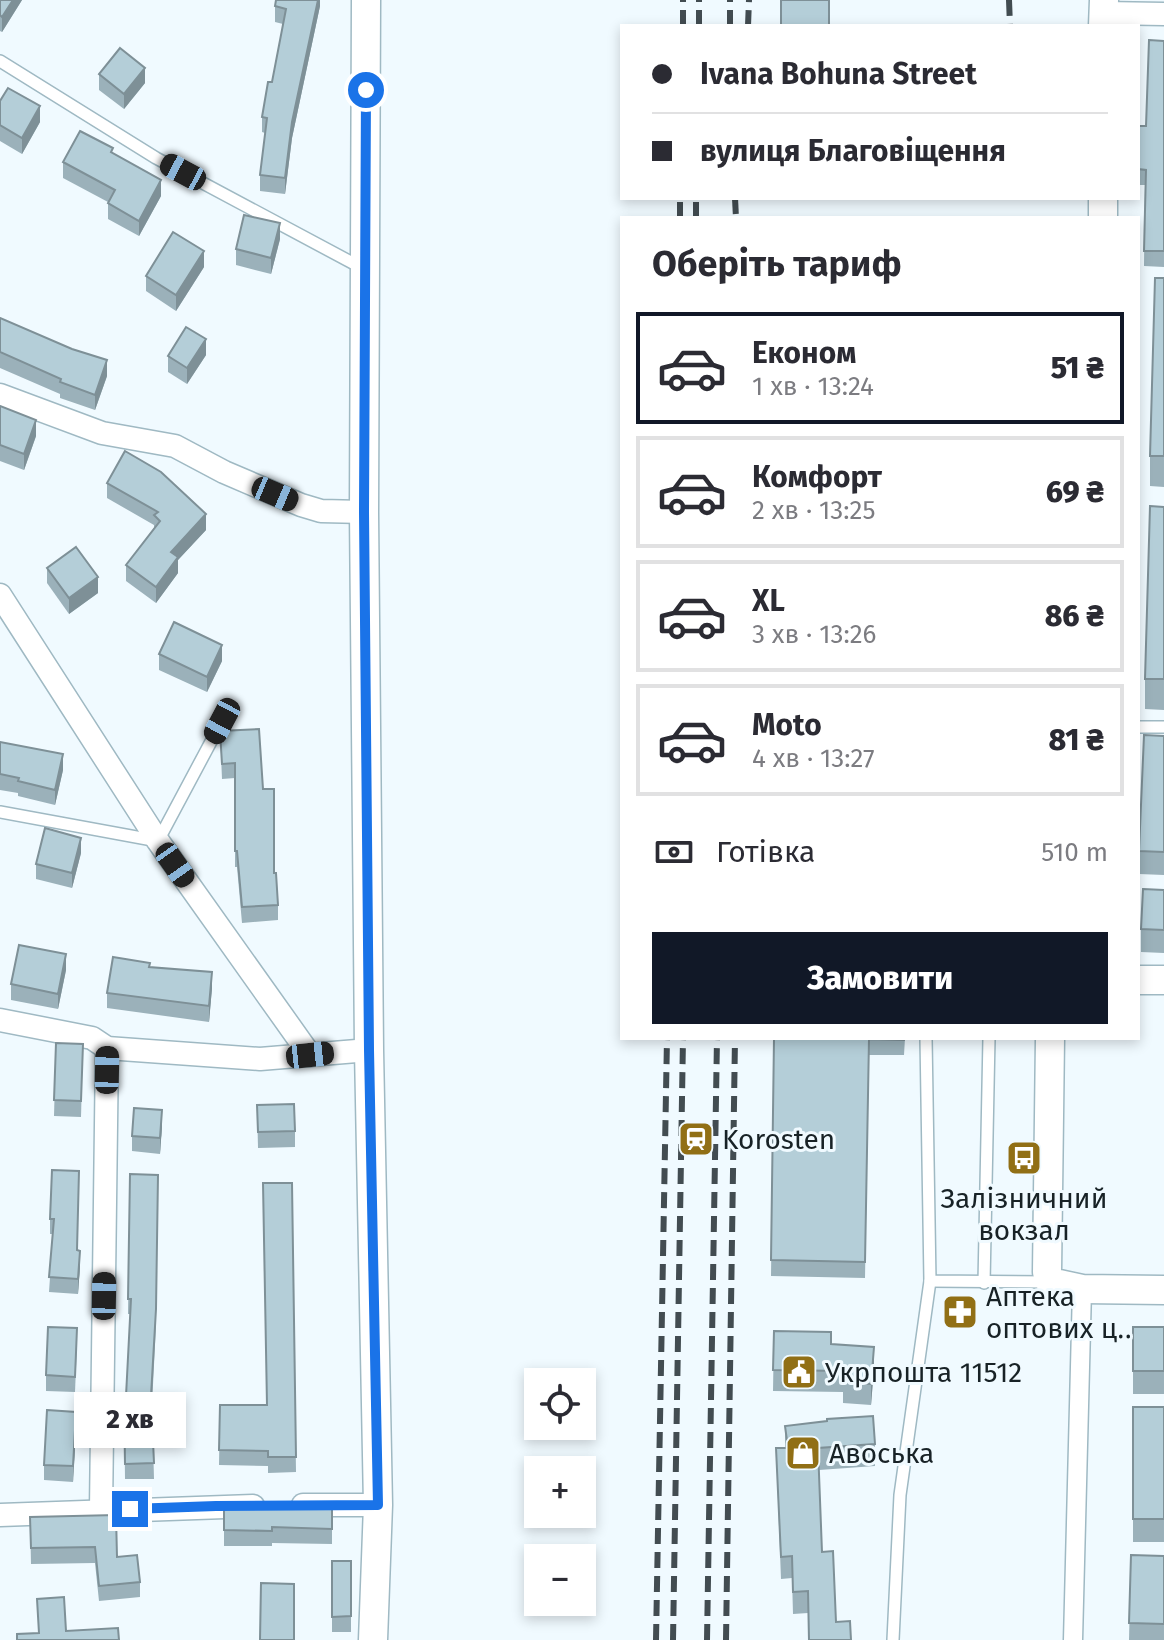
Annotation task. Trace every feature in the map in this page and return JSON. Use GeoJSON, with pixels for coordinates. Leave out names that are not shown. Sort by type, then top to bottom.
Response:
{"type":"FeatureCollection","features":[{"type":"Feature","properties":{"kind":"street"},"geometry":{"type":"LineString","coordinates":[[366,0],[364,512],[369,1050],[378,1505],[373,1640]]}},
{"type":"Feature","properties":{"kind":"street"},"geometry":{"type":"LineString","coordinates":[[1104,13],[1164,14]]}},
{"type":"Feature","properties":{"kind":"street"},"geometry":{"type":"LineString","coordinates":[[0,395],[102,433],[175,446],[224,472],[301,505],[321,511],[364,512]]}},
{"type":"Feature","properties":{"kind":"street"},"geometry":{"type":"LineString","coordinates":[[0,595],[158,841],[310,1055]]}},
{"type":"Feature","properties":{"kind":"street"},"geometry":{"type":"LineString","coordinates":[[1140,980],[1164,980]]}},
{"type":"Feature","properties":{"kind":"street"},"geometry":{"type":"LineString","coordinates":[[0,1020],[92,1038],[107,1048],[260,1059],[369,1050]]}},
{"type":"Feature","properties":{"kind":"street"},"geometry":{"type":"LineString","coordinates":[[1050,1040],[1047,1272],[1066,1286],[1164,1290]]}},
{"type":"Feature","properties":{"kind":"street"},"geometry":{"type":"LineString","coordinates":[[101,1510],[107,1048]]}},
{"type":"Feature","properties":{"kind":"street"},"geometry":{"type":"LineString","coordinates":[[1066,1286],[1073,1640]]}},
{"type":"Feature","properties":{"kind":"street"},"geometry":{"type":"LineString","coordinates":[[0,1515],[216,1506],[378,1505]]}},
{"type":"Feature","properties":{"kind":"lane"},"geometry":{"type":"LineString","coordinates":[[0,61],[156,158],[366,270]]}},
{"type":"Feature","properties":{"kind":"lane"},"geometry":{"type":"LineString","coordinates":[[0,812],[158,841],[222,721]]}},
{"type":"Feature","properties":{"kind":"lane"},"geometry":{"type":"LineString","coordinates":[[1140,727],[1164,727]]}},
{"type":"Feature","properties":{"kind":"lane"},"geometry":{"type":"LineString","coordinates":[[893,1640],[900,1495],[930,1281],[926,1040]]}},
{"type":"Feature","properties":{"kind":"lane"},"geometry":{"type":"LineString","coordinates":[[984,1283],[989,1040]]}},
{"type":"Feature","properties":{"kind":"lane"},"geometry":{"type":"LineString","coordinates":[[930,1281],[1066,1286]]}},
{"type":"Feature","properties":{"kind":"building"},"geometry":{"type":"Polygon","coordinates":[[[0,0],[13,0],[2,17],[0,15],[0,0]]]}},
{"type":"Feature","properties":{"kind":"building"},"geometry":{"type":"Polygon","coordinates":[[[276,0],[318,0],[292,122],[285,178],[260,175],[267,118],[262,117],[286,9],[275,6],[276,0]]]}},
{"type":"Feature","properties":{"kind":"building"},"geometry":{"type":"Polygon","coordinates":[[[781,0],[829,0],[829,24],[781,24],[781,0]]]}},
{"type":"Feature","properties":{"kind":"building"},"geometry":{"type":"Polygon","coordinates":[[[1149,40],[1164,41],[1164,251],[1144,251],[1146,170],[1140,169],[1140,126],[1146,126],[1149,40]]]}},
{"type":"Feature","properties":{"kind":"building"},"geometry":{"type":"Polygon","coordinates":[[[120,48],[145,68],[124,94],[99,74],[120,48]]]}},
{"type":"Feature","properties":{"kind":"building"},"geometry":{"type":"Polygon","coordinates":[[[8,88],[40,106],[22,138],[0,125],[0,101],[8,88]]]}},
{"type":"Feature","properties":{"kind":"building"},"geometry":{"type":"Polygon","coordinates":[[[80,131],[113,148],[111,152],[161,180],[139,221],[108,203],[115,190],[63,162],[80,131]]]}},
{"type":"Feature","properties":{"kind":"building"},"geometry":{"type":"Polygon","coordinates":[[[244,215],[280,223],[271,258],[236,249],[244,215]]]}},
{"type":"Feature","properties":{"kind":"building"},"geometry":{"type":"Polygon","coordinates":[[[173,232],[204,251],[176,295],[146,276],[173,232]]]}},
{"type":"Feature","properties":{"kind":"building"},"geometry":{"type":"Polygon","coordinates":[[[1155,278],[1164,278],[1164,456],[1150,456],[1155,278]]]}},
{"type":"Feature","properties":{"kind":"building"},"geometry":{"type":"Polygon","coordinates":[[[0,318],[72,349],[107,360],[95,395],[60,382],[61,379],[0,352],[0,318]]]}},
{"type":"Feature","properties":{"kind":"building"},"geometry":{"type":"Polygon","coordinates":[[[186,327],[206,339],[187,368],[168,356],[186,327]]]}},
{"type":"Feature","properties":{"kind":"building"},"geometry":{"type":"Polygon","coordinates":[[[0,406],[36,420],[24,454],[0,445],[0,406]]]}},
{"type":"Feature","properties":{"kind":"building"},"geometry":{"type":"Polygon","coordinates":[[[125,451],[161,472],[206,514],[171,552],[178,557],[156,587],[126,565],[160,521],[154,515],[158,512],[107,483],[125,451]]]}},
{"type":"Feature","properties":{"kind":"building"},"geometry":{"type":"Polygon","coordinates":[[[1150,506],[1164,507],[1164,679],[1145,679],[1150,506]]]}},
{"type":"Feature","properties":{"kind":"building"},"geometry":{"type":"Polygon","coordinates":[[[76,547],[98,577],[69,598],[47,568],[76,547]]]}},
{"type":"Feature","properties":{"kind":"building"},"geometry":{"type":"Polygon","coordinates":[[[174,622],[222,645],[207,677],[159,654],[174,622]]]}},
{"type":"Feature","properties":{"kind":"building"},"geometry":{"type":"Polygon","coordinates":[[[259,729],[263,789],[274,789],[274,873],[278,905],[242,907],[235,851],[235,763],[222,764],[220,731],[259,729]]]}},
{"type":"Feature","properties":{"kind":"building"},"geometry":{"type":"Polygon","coordinates":[[[1144,735],[1164,736],[1164,852],[1140,851],[1144,735]]]}},
{"type":"Feature","properties":{"kind":"building"},"geometry":{"type":"Polygon","coordinates":[[[0,742],[63,754],[55,790],[0,774],[0,742]]]}},
{"type":"Feature","properties":{"kind":"building"},"geometry":{"type":"Polygon","coordinates":[[[45,828],[81,838],[72,873],[36,864],[45,828]]]}},
{"type":"Feature","properties":{"kind":"building"},"geometry":{"type":"Polygon","coordinates":[[[1143,889],[1164,890],[1164,930],[1141,929],[1143,889]]]}},
{"type":"Feature","properties":{"kind":"building"},"geometry":{"type":"Polygon","coordinates":[[[19,945],[66,954],[58,994],[11,984],[19,945]]]}},
{"type":"Feature","properties":{"kind":"building"},"geometry":{"type":"Polygon","coordinates":[[[113,957],[150,963],[149,967],[212,972],[209,1006],[107,993],[113,957]]]}},
{"type":"Feature","properties":{"kind":"building"},"geometry":{"type":"Polygon","coordinates":[[[774,1040],[869,1040],[865,1262],[771,1260],[774,1040]]]}},
{"type":"Feature","properties":{"kind":"building"},"geometry":{"type":"Polygon","coordinates":[[[56,1043],[83,1044],[81,1101],[54,1100],[56,1043]]]}},
{"type":"Feature","properties":{"kind":"building"},"geometry":{"type":"Polygon","coordinates":[[[294,1104],[295,1131],[258,1132],[257,1105],[294,1104]]]}},
{"type":"Feature","properties":{"kind":"building"},"geometry":{"type":"Polygon","coordinates":[[[134,1108],[162,1110],[160,1138],[132,1136],[134,1108]]]}},
{"type":"Feature","properties":{"kind":"building"},"geometry":{"type":"Polygon","coordinates":[[[52,1170],[79,1171],[78,1279],[49,1277],[54,1219],[50,1219],[52,1170]]]}},
{"type":"Feature","properties":{"kind":"building"},"geometry":{"type":"Polygon","coordinates":[[[130,1174],[158,1175],[151,1396],[154,1463],[125,1464],[124,1396],[131,1299],[128,1299],[130,1174]]]}},
{"type":"Feature","properties":{"kind":"building"},"geometry":{"type":"Polygon","coordinates":[[[263,1183],[292,1183],[296,1457],[268,1457],[268,1451],[219,1450],[220,1405],[267,1405],[263,1183]]]}},
{"type":"Feature","properties":{"kind":"building"},"geometry":{"type":"Polygon","coordinates":[[[48,1327],[77,1328],[75,1377],[46,1375],[48,1327]]]}},
{"type":"Feature","properties":{"kind":"building"},"geometry":{"type":"Polygon","coordinates":[[[1133,1327],[1164,1327],[1164,1371],[1133,1371],[1133,1327]]]}},
{"type":"Feature","properties":{"kind":"building"},"geometry":{"type":"Polygon","coordinates":[[[774,1331],[831,1332],[831,1344],[874,1347],[871,1384],[843,1382],[844,1371],[773,1370],[774,1331]]]}},
{"type":"Feature","properties":{"kind":"building"},"geometry":{"type":"Polygon","coordinates":[[[1133,1407],[1164,1407],[1164,1519],[1133,1519],[1133,1407]]]}},
{"type":"Feature","properties":{"kind":"building"},"geometry":{"type":"Polygon","coordinates":[[[47,1410],[76,1412],[73,1466],[44,1465],[47,1410]]]}},
{"type":"Feature","properties":{"kind":"building"},"geometry":{"type":"Polygon","coordinates":[[[873,1416],[875,1444],[818,1448],[822,1552],[833,1551],[836,1622],[850,1621],[851,1640],[809,1640],[808,1591],[793,1592],[792,1556],[781,1557],[776,1448],[788,1448],[785,1426],[873,1416]]]}},
{"type":"Feature","properties":{"kind":"building"},"geometry":{"type":"Polygon","coordinates":[[[224,1504],[332,1504],[332,1529],[272,1527],[272,1531],[224,1530],[224,1504]]]}},
{"type":"Feature","properties":{"kind":"building"},"geometry":{"type":"Polygon","coordinates":[[[116,1515],[117,1557],[137,1555],[140,1582],[99,1586],[95,1547],[31,1548],[30,1517],[116,1515]]]}},
{"type":"Feature","properties":{"kind":"building"},"geometry":{"type":"Polygon","coordinates":[[[1131,1555],[1164,1556],[1164,1624],[1129,1623],[1131,1555]]]}},
{"type":"Feature","properties":{"kind":"building"},"geometry":{"type":"Polygon","coordinates":[[[332,1561],[351,1561],[351,1616],[332,1617],[332,1561]]]}},
{"type":"Feature","properties":{"kind":"building"},"geometry":{"type":"Polygon","coordinates":[[[261,1583],[294,1584],[294,1640],[260,1640],[261,1583]]]}},
{"type":"Feature","properties":{"kind":"building"},"geometry":{"type":"Polygon","coordinates":[[[64,1597],[66,1631],[118,1628],[119,1640],[17,1640],[17,1634],[39,1633],[37,1599],[64,1597]]]}},
{"type":"Feature","properties":{"kind":"railway"},"geometry":{"type":"LineString","coordinates":[[683,0],[683,24]]}},
{"type":"Feature","properties":{"kind":"railway"},"geometry":{"type":"LineString","coordinates":[[699,0],[699,24]]}},
{"type":"Feature","properties":{"kind":"railway"},"geometry":{"type":"LineString","coordinates":[[730,0],[730,24]]}},
{"type":"Feature","properties":{"kind":"railway"},"geometry":{"type":"LineString","coordinates":[[748,24],[749,0]]}},
{"type":"Feature","properties":{"kind":"railway"},"geometry":{"type":"LineString","coordinates":[[1009,0],[1010,24]]}},
{"type":"Feature","properties":{"kind":"railway"},"geometry":{"type":"LineString","coordinates":[[680,200],[680,216]]}},
{"type":"Feature","properties":{"kind":"railway"},"geometry":{"type":"LineString","coordinates":[[696,200],[696,216]]}},
{"type":"Feature","properties":{"kind":"railway"},"geometry":{"type":"LineString","coordinates":[[735,200],[736,216]]}},
{"type":"Feature","properties":{"kind":"railway"},"geometry":{"type":"LineString","coordinates":[[656,1640],[667,1040]]}},
{"type":"Feature","properties":{"kind":"railway"},"geometry":{"type":"LineString","coordinates":[[673,1640],[683,1040]]}},
{"type":"Feature","properties":{"kind":"railway"},"geometry":{"type":"LineString","coordinates":[[707,1640],[717,1040]]}},
{"type":"Feature","properties":{"kind":"railway"},"geometry":{"type":"LineString","coordinates":[[726,1640],[735,1040]]}},
{"type":"Feature","properties":{"kind":"place","name":"Korosten"},"geometry":{"type":"Point","coordinates":[696,1139]}},
{"type":"Feature","properties":{"kind":"place","name":"Залізничний вокзал"},"geometry":{"type":"Point","coordinates":[1024,1158]}},
{"type":"Feature","properties":{"kind":"place","name":"Аптека оптових ц‥"},"geometry":{"type":"Point","coordinates":[960,1312]}},
{"type":"Feature","properties":{"kind":"place","name":"Укрпошта 11512"},"geometry":{"type":"Point","coordinates":[799,1372]}},
{"type":"Feature","properties":{"kind":"place","name":"Авоська"},"geometry":{"type":"Point","coordinates":[803,1453]}},
{"type":"Feature","properties":{"kind":"route"},"geometry":{"type":"LineString","coordinates":[[130,1509],[378,1505],[369,1050],[364,512],[366,90]]}}]}
